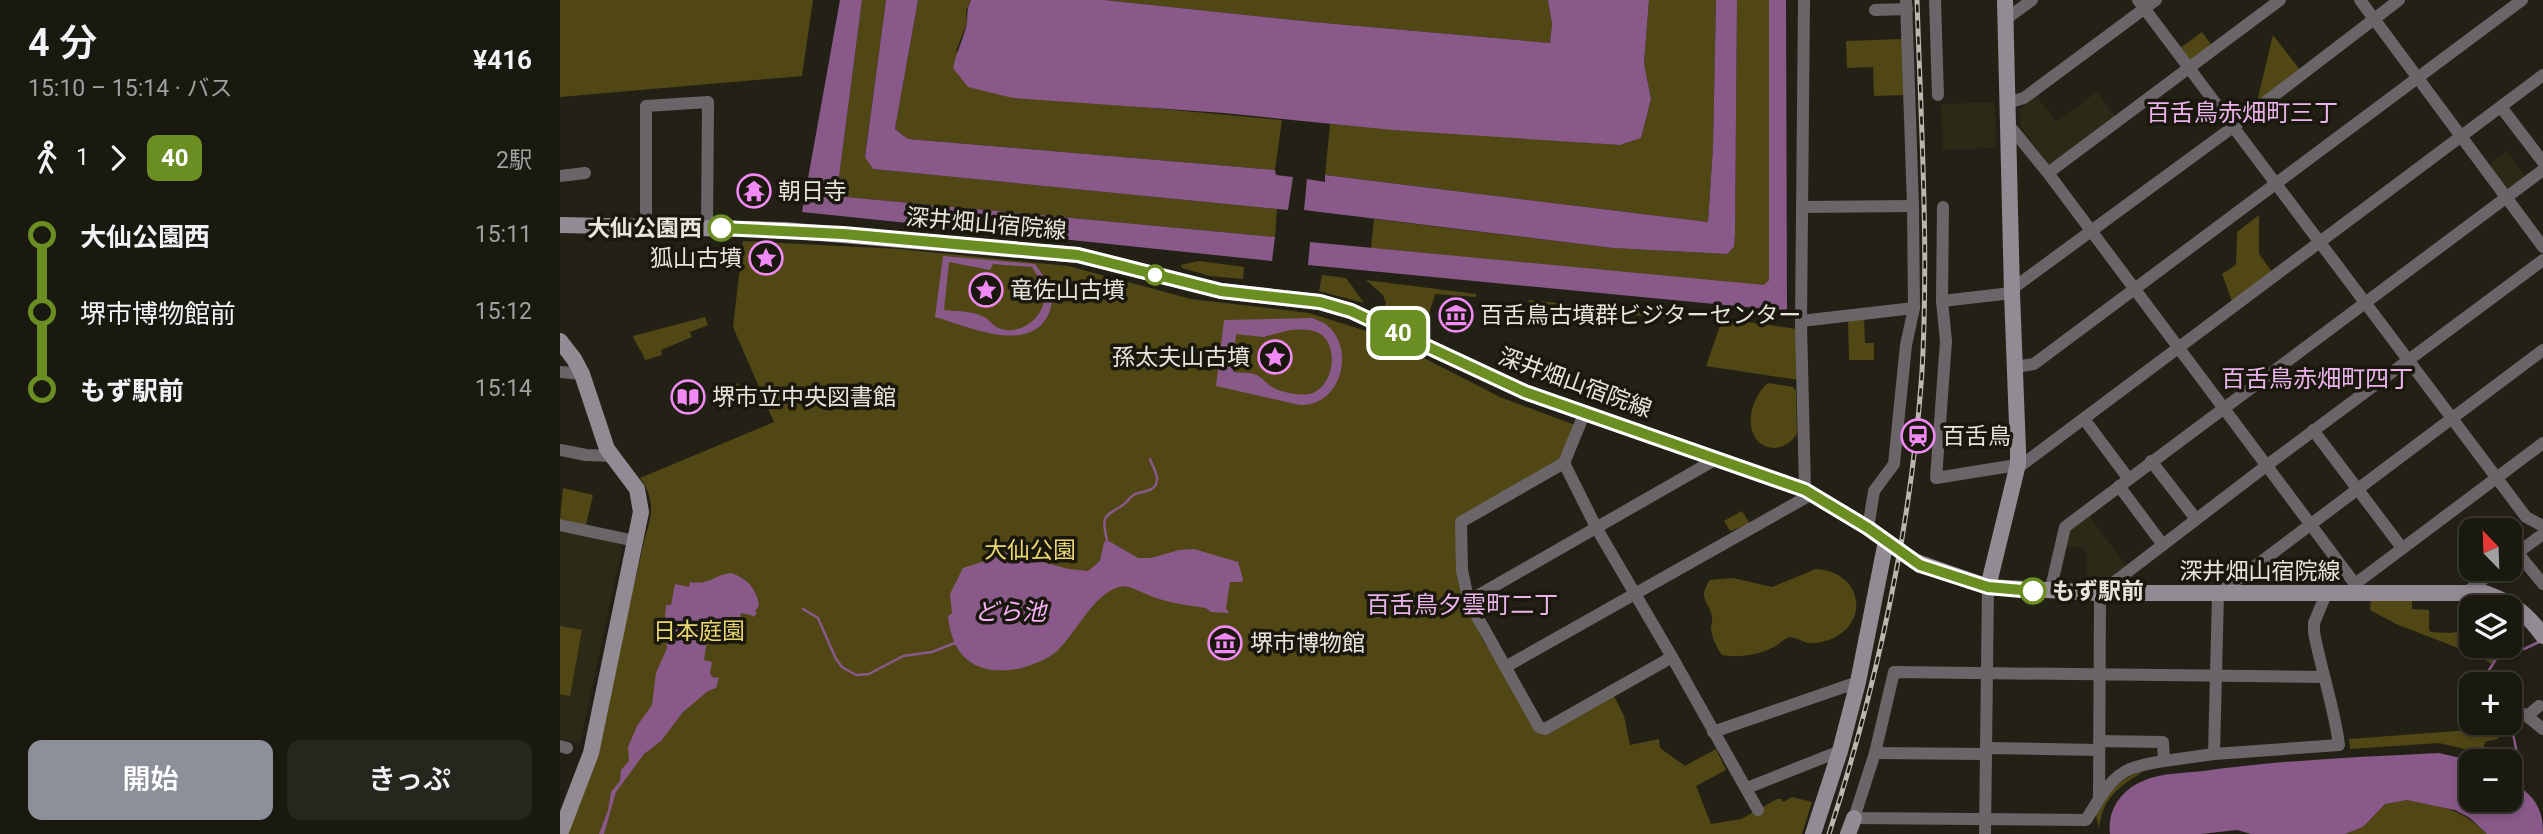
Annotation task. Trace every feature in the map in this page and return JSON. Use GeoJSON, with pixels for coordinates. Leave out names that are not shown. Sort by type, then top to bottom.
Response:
{"type":"FeatureCollection","features":[{"type":"Feature","properties":{"kind":"main road"},"geometry":{"type":"LineString","coordinates":[[1988,587],[2018,464],[2005,0]]}},
{"type":"Feature","properties":{"kind":"main road","name":"深井畑山宿院線"},"geometry":{"type":"LineString","coordinates":[[560,225],[819,232],[1078,255],[1221,291],[1320,302],[1351,311],[1525,392],[1808,492],[1868,528],[1920,565],[1988,587],[2099,593],[2326,594],[2354,589],[2485,593],[2521,609],[2543,636]]}},
{"type":"Feature","properties":{"kind":"main road"},"geometry":{"type":"LineString","coordinates":[[560,341],[582,374],[603,440],[632,480],[640,500],[635,541],[592,752],[560,834]]}},
{"type":"Feature","properties":{"kind":"main road"},"geometry":{"type":"LineString","coordinates":[[1813,834],[1840,751],[1858,682],[1886,541]]}},
{"type":"Feature","properties":{"kind":"main road"},"geometry":{"type":"LineString","coordinates":[[1848,834],[1854,818]]}},
{"type":"Feature","properties":{"kind":"street"},"geometry":{"type":"LineString","coordinates":[[1507,666],[1808,492],[1801,321],[1804,0]]}},
{"type":"Feature","properties":{"kind":"street"},"geometry":{"type":"LineString","coordinates":[[1935,0],[1938,94]]}},
{"type":"Feature","properties":{"kind":"street"},"geometry":{"type":"LineString","coordinates":[[2006,19],[2032,0]]}},
{"type":"Feature","properties":{"kind":"street"},"geometry":{"type":"LineString","coordinates":[[2007,103],[2024,97],[2141,4],[2156,0]]}},
{"type":"Feature","properties":{"kind":"street"},"geometry":{"type":"LineString","coordinates":[[2048,173],[2280,0]]}},
{"type":"Feature","properties":{"kind":"street"},"geometry":{"type":"LineString","coordinates":[[2360,0],[2543,247]]}},
{"type":"Feature","properties":{"kind":"street"},"geometry":{"type":"LineString","coordinates":[[1941,301],[2012,291],[2399,0]]}},
{"type":"Feature","properties":{"kind":"street"},"geometry":{"type":"LineString","coordinates":[[2015,367],[2034,364],[2522,0]]}},
{"type":"Feature","properties":{"kind":"street"},"geometry":{"type":"LineString","coordinates":[[1868,528],[1874,491],[1894,464],[1906,345],[1914,308],[1907,4],[1875,10]]}},
{"type":"Feature","properties":{"kind":"street"},"geometry":{"type":"LineString","coordinates":[[2141,4],[2526,517],[2543,526]]}},
{"type":"Feature","properties":{"kind":"street"},"geometry":{"type":"LineString","coordinates":[[1943,207],[1941,301],[1946,341],[1936,478],[2023,464],[2501,107],[2541,82]]}},
{"type":"Feature","properties":{"kind":"street"},"geometry":{"type":"LineString","coordinates":[[646,226],[646,106],[708,102],[707,228]]}},
{"type":"Feature","properties":{"kind":"street"},"geometry":{"type":"LineString","coordinates":[[2501,107],[2543,162]]}},
{"type":"Feature","properties":{"kind":"street"},"geometry":{"type":"LineString","coordinates":[[2008,124],[2048,173],[2311,525],[2354,589],[2402,548],[2543,443]]}},
{"type":"Feature","properties":{"kind":"street"},"geometry":{"type":"LineString","coordinates":[[2050,592],[2066,527],[2543,170]]}},
{"type":"Feature","properties":{"kind":"street"},"geometry":{"type":"LineString","coordinates":[[560,177],[585,173]]}},
{"type":"Feature","properties":{"kind":"street"},"geometry":{"type":"LineString","coordinates":[[1802,207],[1913,206]]}},
{"type":"Feature","properties":{"kind":"street"},"geometry":{"type":"LineString","coordinates":[[2099,799],[2099,593],[2543,260]]}},
{"type":"Feature","properties":{"kind":"street"},"geometry":{"type":"LineString","coordinates":[[1801,321],[1914,308]]}},
{"type":"Feature","properties":{"kind":"street"},"geometry":{"type":"LineString","coordinates":[[2214,754],[2218,594],[2543,350]]}},
{"type":"Feature","properties":{"kind":"street"},"geometry":{"type":"LineString","coordinates":[[560,372],[582,374]]}},
{"type":"Feature","properties":{"kind":"street"},"geometry":{"type":"LineString","coordinates":[[1585,412],[1564,463],[1461,522],[1462,570],[1470,600],[1539,727],[1545,729],[1672,657]]}},
{"type":"Feature","properties":{"kind":"street"},"geometry":{"type":"LineString","coordinates":[[2084,419],[2163,545]]}},
{"type":"Feature","properties":{"kind":"street"},"geometry":{"type":"LineString","coordinates":[[2313,430],[2402,548]]}},
{"type":"Feature","properties":{"kind":"street"},"geometry":{"type":"LineString","coordinates":[[560,450],[613,456]]}},
{"type":"Feature","properties":{"kind":"street"},"geometry":{"type":"LineString","coordinates":[[1470,600],[1718,458]]}},
{"type":"Feature","properties":{"kind":"street"},"geometry":{"type":"LineString","coordinates":[[2151,461],[2196,519]]}},
{"type":"Feature","properties":{"kind":"street"},"geometry":{"type":"LineString","coordinates":[[1564,463],[1597,528],[1758,810]]}},
{"type":"Feature","properties":{"kind":"street"},"geometry":{"type":"LineString","coordinates":[[560,525],[635,541]]}},
{"type":"Feature","properties":{"kind":"street"},"geometry":{"type":"LineString","coordinates":[[2522,549],[2543,534]]}},
{"type":"Feature","properties":{"kind":"street"},"geometry":{"type":"LineString","coordinates":[[2522,564],[2543,584]]}},
{"type":"Feature","properties":{"kind":"street"},"geometry":{"type":"LineString","coordinates":[[2466,592],[2480,581]]}},
{"type":"Feature","properties":{"kind":"street"},"geometry":{"type":"LineString","coordinates":[[1985,834],[1988,587]]}},
{"type":"Feature","properties":{"kind":"street"},"geometry":{"type":"LineString","coordinates":[[2323,677],[1894,672],[1875,752],[1854,818],[2086,820],[2112,780],[2121,772],[2140,764],[2214,754],[2339,745],[2336,719],[2323,677],[2314,632],[2314,623],[2326,594]]}},
{"type":"Feature","properties":{"kind":"street"},"geometry":{"type":"LineString","coordinates":[[1713,732],[1858,682]]}},
{"type":"Feature","properties":{"kind":"street"},"geometry":{"type":"LineString","coordinates":[[2527,716],[2539,706]]}},
{"type":"Feature","properties":{"kind":"street"},"geometry":{"type":"LineString","coordinates":[[2522,713],[2543,729]]}},
{"type":"Feature","properties":{"kind":"street"},"geometry":{"type":"LineString","coordinates":[[1875,752],[1986,751],[2163,742],[2164,761]]}},
{"type":"Feature","properties":{"kind":"street"},"geometry":{"type":"LineString","coordinates":[[1747,788],[1840,751]]}},
{"type":"Feature","properties":{"kind":"shaded area"},"geometry":{"type":"Polygon","coordinates":[[[2097,92],[2116,117],[2050,166],[2020,126],[2019,111],[2036,95],[2056,122],[2097,92]]]}},
{"type":"Feature","properties":{"kind":"shaded area"},"geometry":{"type":"Polygon","coordinates":[[[1995,102],[1996,148],[1943,150],[1941,104],[1995,102]]]}},
{"type":"Feature","properties":{"kind":"shaded area"},"geometry":{"type":"Polygon","coordinates":[[[2506,151],[2525,177],[2507,191],[2488,165],[2506,151]]]}},
{"type":"Feature","properties":{"kind":"shaded area"},"geometry":{"type":"Polygon","coordinates":[[[2087,513],[2127,567],[2102,585],[2087,585],[2086,551],[2083,547],[2064,547],[2070,526],[2087,513]]]}},
{"type":"Feature","properties":{"kind":"shaded area"},"geometry":{"type":"Polygon","coordinates":[[[560,529],[619,543],[622,548],[580,743],[560,739],[560,529]]]}},
{"type":"Feature","properties":{"kind":"green space"},"geometry":{"type":"Polygon","coordinates":[[[560,0],[813,0],[802,76],[560,97],[560,0]]]}},
{"type":"Feature","properties":{"kind":"green space"},"geometry":{"type":"Polygon","coordinates":[[[862,0],[886,0],[865,156],[873,169],[1277,209],[1275,237],[846,197],[838,185],[862,0]]]}},
{"type":"Feature","properties":{"kind":"green space"},"geometry":{"type":"Polygon","coordinates":[[[918,0],[971,0],[966,11],[967,23],[956,51],[1013,98],[1052,99],[1282,120],[1275,170],[908,139],[895,129],[918,0]]]}},
{"type":"Feature","properties":{"kind":"green space"},"geometry":{"type":"Polygon","coordinates":[[[1104,0],[1548,0],[1552,24],[1550,43],[1104,0]]]}},
{"type":"Feature","properties":{"kind":"green space"},"geometry":{"type":"Polygon","coordinates":[[[1649,0],[1716,0],[1713,147],[1708,222],[1325,175],[1330,124],[1620,145],[1641,138],[1651,99],[1644,63],[1649,0]]]}},
{"type":"Feature","properties":{"kind":"green space"},"geometry":{"type":"Polygon","coordinates":[[[1737,0],[1769,0],[1769,280],[1764,286],[1371,248],[1374,219],[1613,248],[1727,254],[1734,247],[1735,235],[1737,0]]]}},
{"type":"Feature","properties":{"kind":"green space"},"geometry":{"type":"Polygon","coordinates":[[[2202,32],[2212,46],[2191,62],[2180,48],[2202,32]]]}},
{"type":"Feature","properties":{"kind":"green space"},"geometry":{"type":"Polygon","coordinates":[[[2273,35],[2300,70],[2257,102],[2273,35]]]}},
{"type":"Feature","properties":{"kind":"green space"},"geometry":{"type":"Polygon","coordinates":[[[1904,39],[1906,95],[1874,96],[1873,67],[1847,68],[1846,41],[1904,39]]]}},
{"type":"Feature","properties":{"kind":"green space"},"geometry":{"type":"Polygon","coordinates":[[[2259,215],[2259,254],[2273,273],[2232,301],[2222,274],[2236,265],[2237,232],[2259,215]]]}},
{"type":"Feature","properties":{"kind":"green space","name":"大仙公園"},"geometry":{"type":"Polygon","coordinates":[[[743,241],[899,249],[1068,266],[1191,299],[1309,313],[1379,335],[1500,397],[1575,425],[1560,459],[1455,521],[1460,591],[1483,641],[1541,735],[1614,696],[1624,716],[1630,745],[1659,739],[1660,748],[1685,766],[1716,749],[1726,770],[1696,786],[1711,824],[1741,819],[1777,799],[1783,802],[1792,797],[1812,802],[1802,834],[566,834],[596,752],[650,521],[650,500],[640,478],[774,422],[733,327],[743,241]]]}},
{"type":"Feature","properties":{"kind":"green space"},"geometry":{"type":"Polygon","coordinates":[[[1199,261],[1244,267],[1243,279],[1210,276],[1182,268],[1181,265],[1199,261]]]}},
{"type":"Feature","properties":{"kind":"green space"},"geometry":{"type":"Polygon","coordinates":[[[1322,275],[1346,278],[1364,303],[1319,291],[1322,275]]]}},
{"type":"Feature","properties":{"kind":"green space"},"geometry":{"type":"Polygon","coordinates":[[[1366,280],[1476,294],[1476,297],[1435,294],[1428,319],[1431,333],[1383,311],[1386,303],[1383,295],[1366,280]]]}},
{"type":"Feature","properties":{"kind":"green space"},"geometry":{"type":"Polygon","coordinates":[[[1529,300],[1679,316],[1665,318],[1546,307],[1533,311],[1527,307],[1529,300]]]}},
{"type":"Feature","properties":{"kind":"green space"},"geometry":{"type":"Polygon","coordinates":[[[1864,316],[1865,343],[1874,343],[1874,360],[1849,360],[1848,318],[1864,316]]]}},
{"type":"Feature","properties":{"kind":"green space"},"geometry":{"type":"Polygon","coordinates":[[[705,317],[708,325],[690,332],[692,337],[661,350],[662,355],[645,360],[633,336],[705,317]]]}},
{"type":"Feature","properties":{"kind":"green space"},"geometry":{"type":"Polygon","coordinates":[[[1722,320],[1797,329],[1799,380],[1706,366],[1722,320]]]}},
{"type":"Feature","properties":{"kind":"green space"},"geometry":{"type":"Polygon","coordinates":[[[738,383],[746,400],[731,406],[724,389],[738,383]]]}},
{"type":"Feature","properties":{"kind":"green space"},"geometry":{"type":"Polygon","coordinates":[[[1768,383],[1793,387],[1796,391],[1797,434],[1781,447],[1764,446],[1752,431],[1753,406],[1768,383]]]}},
{"type":"Feature","properties":{"kind":"green space"},"geometry":{"type":"Polygon","coordinates":[[[563,488],[593,495],[586,525],[560,519],[563,488]]]}},
{"type":"Feature","properties":{"kind":"green space"},"geometry":{"type":"Polygon","coordinates":[[[1742,511],[1750,524],[1730,531],[1724,521],[1742,511]]]}},
{"type":"Feature","properties":{"kind":"green space"},"geometry":{"type":"Polygon","coordinates":[[[1816,569],[1843,578],[1851,587],[1856,608],[1846,630],[1821,642],[1808,643],[1790,638],[1755,654],[1722,655],[1713,639],[1711,611],[1704,596],[1710,580],[1733,578],[1772,587],[1816,569]]]}},
{"type":"Feature","properties":{"kind":"green space"},"geometry":{"type":"Polygon","coordinates":[[[2412,596],[2412,609],[2429,610],[2431,632],[2459,631],[2458,648],[2396,624],[2370,610],[2371,597],[2412,596]]]}},
{"type":"Feature","properties":{"kind":"green space"},"geometry":{"type":"Polygon","coordinates":[[[560,626],[582,630],[570,696],[560,694],[560,626]]]}},
{"type":"Feature","properties":{"kind":"green space"},"geometry":{"type":"Polygon","coordinates":[[[2482,658],[2494,658],[2492,664],[2482,658]]]}},
{"type":"Feature","properties":{"kind":"green space"},"geometry":{"type":"Polygon","coordinates":[[[2459,731],[2459,735],[2498,735],[2498,739],[2485,742],[2483,749],[2465,749],[2439,743],[2350,749],[2349,739],[2459,731]]]}},
{"type":"Feature","properties":{"kind":"green space"},"geometry":{"type":"Polygon","coordinates":[[[2144,771],[2113,794],[2104,808],[2099,829],[2095,810],[2122,781],[2144,771]]]}},
{"type":"Feature","properties":{"kind":"green space"},"geometry":{"type":"Polygon","coordinates":[[[2407,800],[2459,813],[2487,834],[2345,834],[2363,827],[2385,804],[2407,800]]]}},
{"type":"Feature","properties":{"kind":"water"},"geometry":{"type":"Polygon","coordinates":[[[840,0],[862,0],[838,185],[846,197],[1275,237],[1272,261],[802,212],[840,0]]]}},
{"type":"Feature","properties":{"kind":"water"},"geometry":{"type":"Polygon","coordinates":[[[886,0],[918,0],[895,129],[908,139],[1275,170],[1276,175],[1293,177],[1288,210],[873,169],[865,157],[886,0]]]}},
{"type":"Feature","properties":{"kind":"water"},"geometry":{"type":"Polygon","coordinates":[[[971,0],[1104,0],[1550,43],[1552,24],[1548,0],[1649,0],[1644,63],[1651,99],[1641,138],[1620,145],[1393,130],[1224,113],[1013,98],[968,87],[953,68],[966,28],[971,0]]]}},
{"type":"Feature","properties":{"kind":"water"},"geometry":{"type":"Polygon","coordinates":[[[1716,0],[1737,0],[1735,235],[1734,247],[1727,254],[1613,248],[1304,210],[1307,179],[1325,182],[1325,175],[1708,222],[1713,147],[1716,0]]]}},
{"type":"Feature","properties":{"kind":"water"},"geometry":{"type":"Polygon","coordinates":[[[1769,0],[1786,0],[1787,311],[1308,265],[1310,242],[1764,285],[1769,280],[1769,0]]]}},
{"type":"Feature","properties":{"kind":"water"},"geometry":{"type":"Polygon","coordinates":[[[943,256],[1035,264],[1051,293],[1049,313],[1040,326],[1028,333],[1013,336],[997,334],[935,317],[943,256]],[[949,262],[944,310],[978,314],[1002,329],[1015,330],[1029,324],[1039,314],[1044,303],[1044,292],[1032,267],[993,264],[990,270],[949,262]]]}},
{"type":"Feature","properties":{"kind":"water"},"geometry":{"type":"Polygon","coordinates":[[[1313,318],[1325,323],[1341,349],[1342,363],[1334,387],[1325,397],[1314,403],[1300,405],[1216,386],[1224,320],[1313,318]],[[1293,330],[1263,337],[1236,334],[1233,372],[1254,374],[1272,387],[1290,393],[1309,394],[1318,390],[1329,375],[1332,355],[1329,346],[1325,338],[1317,332],[1293,330]]]}},
{"type":"Feature","properties":{"kind":"water","name":"どら池"},"geometry":{"type":"Polygon","coordinates":[[[1107,540],[1138,558],[1194,549],[1238,562],[1243,579],[1242,582],[1230,582],[1226,608],[1229,613],[1211,612],[1206,608],[1172,603],[1122,586],[1101,598],[1063,645],[1040,662],[1022,668],[985,669],[966,659],[961,653],[953,639],[948,616],[952,613],[950,594],[963,568],[988,560],[999,551],[1069,569],[1088,571],[1100,561],[1104,542],[1107,540]]]}},
{"type":"Feature","properties":{"kind":"water"},"geometry":{"type":"Polygon","coordinates":[[[731,573],[742,578],[753,589],[759,606],[755,611],[757,614],[752,617],[741,613],[739,627],[719,624],[718,627],[709,626],[704,660],[712,662],[710,673],[712,677],[719,678],[716,688],[708,691],[683,712],[661,741],[644,754],[616,792],[604,834],[599,834],[611,792],[620,781],[621,770],[629,761],[628,747],[637,726],[652,705],[656,673],[667,648],[665,624],[661,623],[665,618],[666,605],[671,605],[675,584],[689,587],[690,582],[708,581],[731,573]]]}},
{"type":"Feature","properties":{"kind":"water"},"geometry":{"type":"Polygon","coordinates":[[[2439,753],[2459,758],[2459,812],[2522,812],[2522,788],[2535,801],[2541,815],[2543,834],[2487,834],[2470,818],[2455,810],[2407,800],[2385,804],[2363,827],[2345,834],[2251,834],[2237,830],[2201,834],[2110,834],[2111,816],[2118,801],[2129,789],[2145,780],[2232,767],[2439,753]]]}},
{"type":"Feature","properties":{"kind":"waterway"},"geometry":{"type":"LineString","coordinates":[[1107,540],[1104,521],[1108,515],[1135,494],[1152,489],[1156,484],[1157,475],[1150,459]]}},
{"type":"Feature","properties":{"kind":"waterway"},"geometry":{"type":"LineString","coordinates":[[803,609],[818,618],[836,659],[842,667],[856,675],[869,674],[903,656],[932,652],[955,643]]}},
{"type":"Feature","properties":{"kind":"waterway"},"geometry":{"type":"LineString","coordinates":[[2488,672],[2501,651],[2511,647],[2524,649],[2539,642]]}},
{"type":"Feature","properties":{"kind":"waterway"},"geometry":{"type":"LineString","coordinates":[[2513,735],[2516,749]]}},
{"type":"Feature","properties":{"kind":"waterway"},"geometry":{"type":"LineString","coordinates":[[2522,778],[2522,788]]}},
{"type":"Feature","properties":{"kind":"railway"},"geometry":{"type":"LineString","coordinates":[[1829,834],[1877,664],[1910,490],[1917,431],[1925,279],[1917,0]]}},
{"type":"Feature","properties":{"kind":"bus line","name":"40"},"geometry":{"type":"LineString","coordinates":[[721,228],[843,234],[1078,255],[1198,287],[1320,302],[1351,311],[1525,392],[1805,490],[1868,528],[1920,565],[1988,587],[2033,591]]}},
{"type":"Feature","properties":{"kind":"place","name":"朝日寺"},"geometry":{"type":"Point","coordinates":[754,191]}},
{"type":"Feature","properties":{"kind":"place","name":"大仙公園西"},"geometry":{"type":"Point","coordinates":[721,228]}},
{"type":"Feature","properties":{"kind":"place","name":"狐山古墳"},"geometry":{"type":"Point","coordinates":[766,258]}},
{"type":"Feature","properties":{"kind":"place","name":"竜佐山古墳"},"geometry":{"type":"Point","coordinates":[986,290]}},
{"type":"Feature","properties":{"kind":"place","name":"百舌鳥古墳群ビジターセンター"},"geometry":{"type":"Point","coordinates":[1456,315]}},
{"type":"Feature","properties":{"kind":"place","name":"孫太夫山古墳"},"geometry":{"type":"Point","coordinates":[1275,357]}},
{"type":"Feature","properties":{"kind":"place","name":"堺市立中央図書館"},"geometry":{"type":"Point","coordinates":[688,397]}},
{"type":"Feature","properties":{"kind":"place","name":"百舌鳥"},"geometry":{"type":"Point","coordinates":[1918,436]}},
{"type":"Feature","properties":{"kind":"place","name":"もず駅前"},"geometry":{"type":"Point","coordinates":[2033,591]}},
{"type":"Feature","properties":{"kind":"place","name":"堺市博物館"},"geometry":{"type":"Point","coordinates":[1225,643]}},
{"type":"Feature","properties":{"kind":"district","name":"百舌鳥赤畑町三丁"},"geometry":{"type":"Point","coordinates":[2242,113]}},
{"type":"Feature","properties":{"kind":"district","name":"百舌鳥赤畑町四丁"},"geometry":{"type":"Point","coordinates":[2317,379]}},
{"type":"Feature","properties":{"kind":"district","name":"百舌鳥夕雲町二丁"},"geometry":{"type":"Point","coordinates":[1462,605]}},
{"type":"Feature","properties":{"kind":"park label","name":"日本庭園"},"geometry":{"type":"Point","coordinates":[699,631]}}]}
